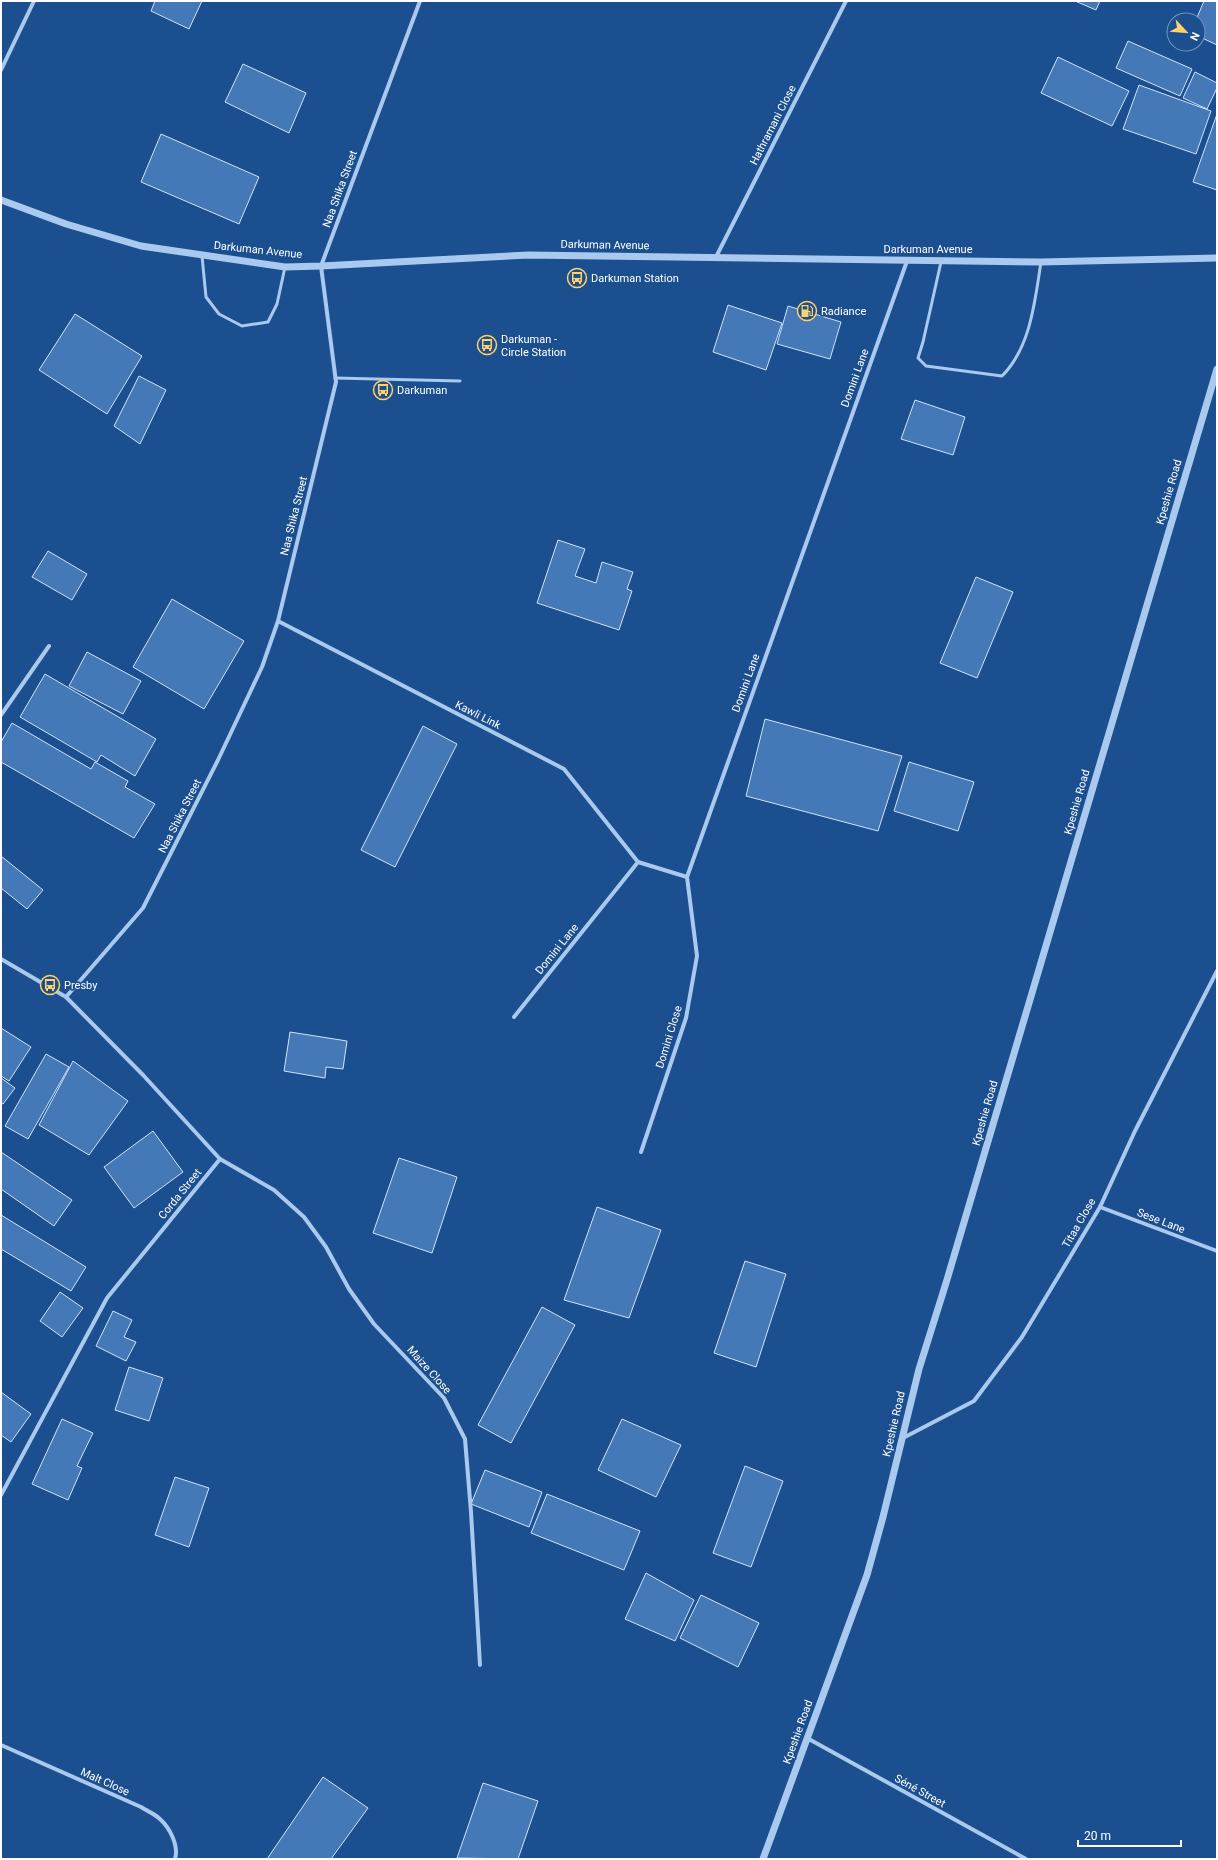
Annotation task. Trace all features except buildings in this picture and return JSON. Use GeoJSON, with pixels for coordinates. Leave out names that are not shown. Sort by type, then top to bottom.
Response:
{"type":"FeatureCollection","features":[{"type":"Feature","properties":{"kind":"street"},"geometry":{"type":"LineString","coordinates":[[1,70],[34,1]]}},
{"type":"Feature","properties":{"kind":"street","name":"Naa Shika Street"},"geometry":{"type":"LineString","coordinates":[[66,997],[143,908],[222,753],[262,667],[278,621],[334,390],[335,378],[321,266],[420,1]]}},
{"type":"Feature","properties":{"kind":"street","name":"Hathramani Close"},"geometry":{"type":"LineString","coordinates":[[716,257],[846,1]]}},
{"type":"Feature","properties":{"kind":"street","name":"Darkuman Avenue"},"geometry":{"type":"LineString","coordinates":[[1,200],[66,224],[142,246],[285,267],[528,254],[1041,262],[1217,258]]}},
{"type":"Feature","properties":{"kind":"street","name":"Domini Lane"},"geometry":{"type":"LineString","coordinates":[[687,877],[907,261]]}},
{"type":"Feature","properties":{"kind":"street","name":"Kpeshie Road"},"geometry":{"type":"LineString","coordinates":[[763,1859],[867,1575],[903,1438],[919,1369],[948,1276],[1217,369]]}},
{"type":"Feature","properties":{"kind":"street","name":"Kawli Link"},"geometry":{"type":"LineString","coordinates":[[278,621],[564,769],[638,862]]}},
{"type":"Feature","properties":{"kind":"street"},"geometry":{"type":"LineString","coordinates":[[1,715],[49,646]]}},
{"type":"Feature","properties":{"kind":"street"},"geometry":{"type":"LineString","coordinates":[[638,862],[687,877]]}},
{"type":"Feature","properties":{"kind":"street","name":"Domini Lane"},"geometry":{"type":"LineString","coordinates":[[514,1017],[638,862]]}},
{"type":"Feature","properties":{"kind":"street","name":"Domini Close"},"geometry":{"type":"LineString","coordinates":[[641,1152],[686,1018],[697,956],[687,877]]}},
{"type":"Feature","properties":{"kind":"street"},"geometry":{"type":"LineString","coordinates":[[1,959],[66,997],[143,1075],[220,1159]]}},
{"type":"Feature","properties":{"kind":"street","name":"Titaa Close"},"geometry":{"type":"LineString","coordinates":[[903,1438],[974,1401],[1022,1337],[1100,1206],[1135,1131],[1217,971]]}},
{"type":"Feature","properties":{"kind":"street","name":"Corda Street"},"geometry":{"type":"LineString","coordinates":[[1,1495],[107,1298],[220,1159]]}},
{"type":"Feature","properties":{"kind":"street","name":"Maize Close"},"geometry":{"type":"LineString","coordinates":[[220,1159],[274,1190],[304,1216],[326,1247],[349,1289],[374,1324],[444,1398],[464,1439],[471,1512],[480,1665]]}},
{"type":"Feature","properties":{"kind":"street","name":"Sese Lane"},"geometry":{"type":"LineString","coordinates":[[1100,1206],[1217,1251]]}},
{"type":"Feature","properties":{"kind":"street","name":"Séné Street"},"geometry":{"type":"LineString","coordinates":[[807,1738],[1026,1859]]}},
{"type":"Feature","properties":{"kind":"street","name":"Malt Close"},"geometry":{"type":"LineString","coordinates":[[1,1745],[141,1808],[160,1819],[172,1836],[177,1852],[175,1859]]}},
{"type":"Feature","properties":{"kind":"lane"},"geometry":{"type":"LineString","coordinates":[[202,256],[206,297],[219,314],[242,326],[268,322],[277,304],[285,267]]}},
{"type":"Feature","properties":{"kind":"lane"},"geometry":{"type":"LineString","coordinates":[[942,260],[918,358],[926,366],[1002,376],[1012,366],[1026,335],[1033,312],[1041,262]]}},
{"type":"Feature","properties":{"kind":"lane"},"geometry":{"type":"LineString","coordinates":[[335,378],[460,380]]}},
{"type":"Feature","properties":{"kind":"place","name":"Darkuman Station"},"geometry":{"type":"Point","coordinates":[577,278]}},
{"type":"Feature","properties":{"kind":"place","name":"Radiance"},"geometry":{"type":"Point","coordinates":[807,311]}},
{"type":"Feature","properties":{"kind":"place","name":"Darkuman - Circle Station"},"geometry":{"type":"Point","coordinates":[487,345]}},
{"type":"Feature","properties":{"kind":"place","name":"Darkuman"},"geometry":{"type":"Point","coordinates":[383,390]}},
{"type":"Feature","properties":{"kind":"place","name":"Presby"},"geometry":{"type":"Point","coordinates":[50,985]}}]}
